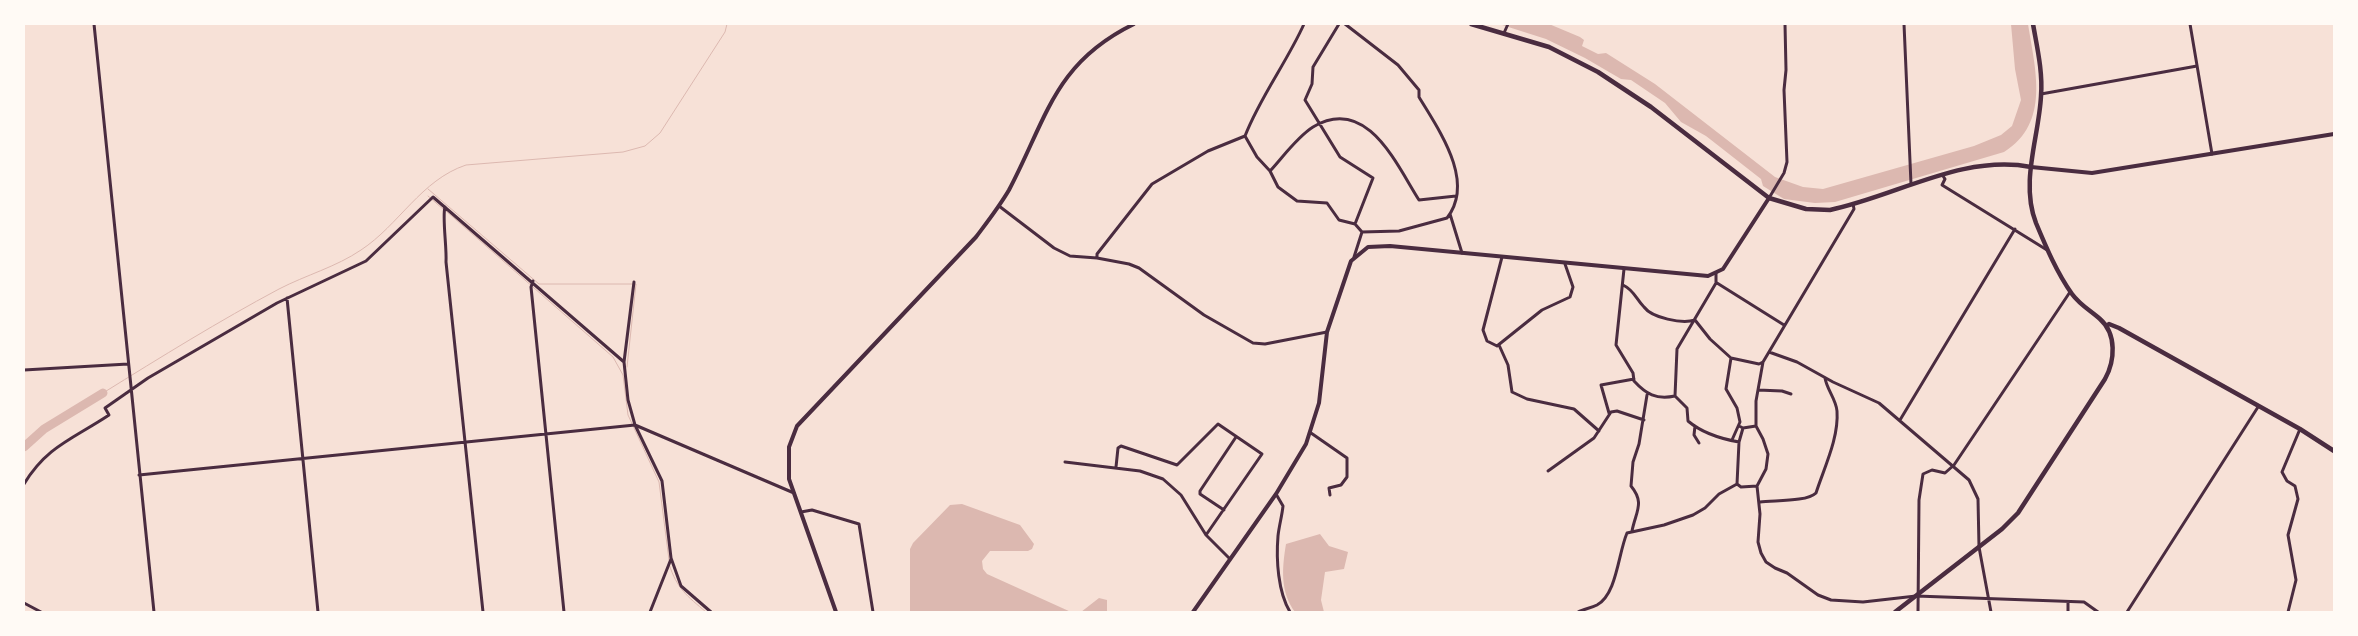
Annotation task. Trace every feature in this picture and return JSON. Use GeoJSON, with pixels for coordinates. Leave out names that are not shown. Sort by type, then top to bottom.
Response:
{"type":"FeatureCollection","features":[{"type":"Feature","properties":{"kind":"main road"},"geometry":{"type":"LineString","coordinates":[[1471,24],[1505,32],[1549,47],[1598,72],[1651,107],[1770,197],[1784,204],[1818,210],[1853,204],[1911,183],[1979,166],[2031,166]]}},
{"type":"Feature","properties":{"kind":"main road"},"geometry":{"type":"LineString","coordinates":[[1895,612],[2007,524],[2030,498],[2105,379],[2110,368],[2113,350],[2106,326],[2070,292],[2050,252],[2029,201],[2031,166],[2042,94],[2034,24]]}},
{"type":"Feature","properties":{"kind":"main road"},"geometry":{"type":"LineString","coordinates":[[2106,326],[2109,324],[2120,328],[2333,449]]}},
{"type":"Feature","properties":{"kind":"street"},"geometry":{"type":"LineString","coordinates":[[94,24],[154,612]]}},
{"type":"Feature","properties":{"kind":"street"},"geometry":{"type":"LineString","coordinates":[[836,612],[789,479],[788,458],[792,435],[802,419],[966,248],[999,206],[1053,98],[1068,75],[1100,43],[1134,24]]}},
{"type":"Feature","properties":{"kind":"street"},"geometry":{"type":"LineString","coordinates":[[1097,258],[1097,254],[1152,184],[1208,151],[1245,136],[1251,120],[1278,76],[1304,24]]}},
{"type":"Feature","properties":{"kind":"street"},"geometry":{"type":"LineString","coordinates":[[1338,24],[1312,67],[1312,84],[1305,100],[1340,157],[1373,178],[1355,224]]}},
{"type":"Feature","properties":{"kind":"street"},"geometry":{"type":"LineString","coordinates":[[1345,24],[1398,65],[1419,90],[1419,97],[1452,154],[1456,196],[1450,214],[1444,219],[1403,231],[1362,232]]}},
{"type":"Feature","properties":{"kind":"street"},"geometry":{"type":"LineString","coordinates":[[1505,32],[1508,24]]}},
{"type":"Feature","properties":{"kind":"street"},"geometry":{"type":"LineString","coordinates":[[1354,257],[1368,247],[1377,246],[1689,276],[1716,274],[1722,269],[1770,197],[1782,176],[1787,162],[1784,90],[1786,70],[1785,24]]}},
{"type":"Feature","properties":{"kind":"street"},"geometry":{"type":"LineString","coordinates":[[1904,24],[1911,183]]}},
{"type":"Feature","properties":{"kind":"street"},"geometry":{"type":"LineString","coordinates":[[2190,24],[2212,154]]}},
{"type":"Feature","properties":{"kind":"street"},"geometry":{"type":"LineString","coordinates":[[2042,94],[2197,66]]}},
{"type":"Feature","properties":{"kind":"street"},"geometry":{"type":"LineString","coordinates":[[1270,170],[1307,131],[1333,120],[1344,120],[1355,122],[1373,132],[1382,141],[1419,200],[1456,196]]}},
{"type":"Feature","properties":{"kind":"street"},"geometry":{"type":"LineString","coordinates":[[2031,166],[2092,173],[2334,134]]}},
{"type":"Feature","properties":{"kind":"street"},"geometry":{"type":"LineString","coordinates":[[1245,136],[1258,157],[1270,170],[1278,187],[1294,200],[1327,203],[1339,220],[1355,224],[1362,232]]}},
{"type":"Feature","properties":{"kind":"street"},"geometry":{"type":"LineString","coordinates":[[1943,176],[1945,179],[1942,185],[2050,252]]}},
{"type":"Feature","properties":{"kind":"street"},"geometry":{"type":"LineString","coordinates":[[24,484],[42,458],[109,415],[105,408],[163,369],[287,298],[366,261],[431,199],[445,207],[533,281],[624,362]]}},
{"type":"Feature","properties":{"kind":"street"},"geometry":{"type":"LineString","coordinates":[[1853,204],[1854,209],[1840,234],[1763,362],[1758,390],[1756,426],[1768,454],[1766,469],[1757,486],[1760,502],[1758,542],[1766,562],[1818,595],[1832,600],[1863,602],[1916,596],[2068,603],[2084,602],[2098,612]]}},
{"type":"Feature","properties":{"kind":"street"},"geometry":{"type":"LineString","coordinates":[[999,206],[1054,248],[1070,256],[1097,258],[1129,264],[1139,268],[1204,316],[1253,343],[1265,344],[1327,332]]}},
{"type":"Feature","properties":{"kind":"street"},"geometry":{"type":"LineString","coordinates":[[445,207],[443,212],[483,612]]}},
{"type":"Feature","properties":{"kind":"street"},"geometry":{"type":"LineString","coordinates":[[1450,214],[1462,253]]}},
{"type":"Feature","properties":{"kind":"street"},"geometry":{"type":"LineString","coordinates":[[463,222],[469,222]]}},
{"type":"Feature","properties":{"kind":"street"},"geometry":{"type":"LineString","coordinates":[[1900,420],[2015,229]]}},
{"type":"Feature","properties":{"kind":"street"},"geometry":{"type":"LineString","coordinates":[[1193,612],[1276,494],[1299,457],[1311,433],[1319,403],[1327,332],[1347,268],[1354,257],[1362,232]]}},
{"type":"Feature","properties":{"kind":"street"},"geometry":{"type":"LineString","coordinates":[[1502,257],[1483,330],[1487,341],[1499,345],[1508,365],[1512,392],[1527,399],[1574,409],[1599,430]]}},
{"type":"Feature","properties":{"kind":"street"},"geometry":{"type":"LineString","coordinates":[[1499,345],[1542,310],[1570,297],[1573,287],[1565,264]]}},
{"type":"Feature","properties":{"kind":"street"},"geometry":{"type":"LineString","coordinates":[[1624,270],[1616,345],[1634,379],[1647,395],[1664,398],[1674,396]]}},
{"type":"Feature","properties":{"kind":"street"},"geometry":{"type":"LineString","coordinates":[[1674,396],[1678,349],[1716,283],[1716,274]]}},
{"type":"Feature","properties":{"kind":"street"},"geometry":{"type":"LineString","coordinates":[[533,281],[531,287],[564,612]]}},
{"type":"Feature","properties":{"kind":"street"},"geometry":{"type":"LineString","coordinates":[[1716,283],[1784,325]]}},
{"type":"Feature","properties":{"kind":"street"},"geometry":{"type":"LineString","coordinates":[[634,284],[624,362],[633,425],[662,481],[671,558],[682,586],[711,612]]}},
{"type":"Feature","properties":{"kind":"street"},"geometry":{"type":"LineString","coordinates":[[1623,284],[1631,288],[1650,313],[1676,320],[1695,320]]}},
{"type":"Feature","properties":{"kind":"street"},"geometry":{"type":"LineString","coordinates":[[1918,612],[1916,596],[1918,500],[1922,476],[1928,471],[1945,472],[1954,465],[2070,292]]}},
{"type":"Feature","properties":{"kind":"street"},"geometry":{"type":"LineString","coordinates":[[287,298],[318,612]]}},
{"type":"Feature","properties":{"kind":"street"},"geometry":{"type":"LineString","coordinates":[[1695,320],[1704,333],[1731,358],[1759,364],[1763,362]]}},
{"type":"Feature","properties":{"kind":"street"},"geometry":{"type":"LineString","coordinates":[[1769,352],[1797,362],[1825,378],[1879,403],[1954,465],[1969,480],[1978,499],[1979,547],[1991,612]]}},
{"type":"Feature","properties":{"kind":"street"},"geometry":{"type":"LineString","coordinates":[[1731,358],[1726,389],[1737,408],[1741,427],[1737,484]]}},
{"type":"Feature","properties":{"kind":"street"},"geometry":{"type":"LineString","coordinates":[[24,370],[128,364]]}},
{"type":"Feature","properties":{"kind":"street"},"geometry":{"type":"LineString","coordinates":[[1760,502],[1787,501],[1813,496],[1816,493],[1837,423],[1837,408],[1827,389],[1825,378]]}},
{"type":"Feature","properties":{"kind":"street"},"geometry":{"type":"LineString","coordinates":[[1610,413],[1601,385],[1634,379]]}},
{"type":"Feature","properties":{"kind":"street"},"geometry":{"type":"LineString","coordinates":[[1758,390],[1782,391],[1791,394]]}},
{"type":"Feature","properties":{"kind":"street"},"geometry":{"type":"LineString","coordinates":[[1632,531],[1639,495],[1631,486],[1632,462],[1644,420],[1647,395]]}},
{"type":"Feature","properties":{"kind":"street"},"geometry":{"type":"LineString","coordinates":[[1674,396],[1687,408],[1688,422],[1713,436],[1739,442]]}},
{"type":"Feature","properties":{"kind":"street"},"geometry":{"type":"LineString","coordinates":[[2127,612],[2258,407]]}},
{"type":"Feature","properties":{"kind":"street"},"geometry":{"type":"LineString","coordinates":[[1548,471],[1594,438],[1610,413],[1617,411],[1644,420]]}},
{"type":"Feature","properties":{"kind":"street"},"geometry":{"type":"LineString","coordinates":[[1116,467],[1119,446],[1175,466],[1218,424],[1262,454],[1206,535]]}},
{"type":"Feature","properties":{"kind":"street"},"geometry":{"type":"LineString","coordinates":[[139,476],[633,425],[794,493]]}},
{"type":"Feature","properties":{"kind":"street"},"geometry":{"type":"LineString","coordinates":[[1694,426],[1694,435],[1699,443]]}},
{"type":"Feature","properties":{"kind":"street"},"geometry":{"type":"LineString","coordinates":[[1741,427],[1756,426]]}},
{"type":"Feature","properties":{"kind":"street"},"geometry":{"type":"LineString","coordinates":[[1732,440],[1741,427]]}},
{"type":"Feature","properties":{"kind":"street"},"geometry":{"type":"LineString","coordinates":[[2288,612],[2296,580],[2288,535],[2298,499],[2295,486],[2288,481],[2282,472],[2300,429]]}},
{"type":"Feature","properties":{"kind":"street"},"geometry":{"type":"LineString","coordinates":[[1311,433],[1347,458],[1347,477],[1341,485],[1329,488],[1330,496]]}},
{"type":"Feature","properties":{"kind":"street"},"geometry":{"type":"LineString","coordinates":[[1224,510],[1200,494],[1200,491],[1236,436]]}},
{"type":"Feature","properties":{"kind":"street"},"geometry":{"type":"LineString","coordinates":[[1065,462],[1116,467],[1149,474],[1172,485],[1181,495],[1206,535],[1230,559]]}},
{"type":"Feature","properties":{"kind":"street"},"geometry":{"type":"LineString","coordinates":[[1737,484],[1741,487],[1757,486]]}},
{"type":"Feature","properties":{"kind":"street"},"geometry":{"type":"LineString","coordinates":[[1578,612],[1597,605],[1607,594],[1613,584],[1622,546],[1627,534],[1632,531],[1664,525],[1693,515],[1705,508],[1719,494],[1737,484]]}},
{"type":"Feature","properties":{"kind":"street"},"geometry":{"type":"LineString","coordinates":[[1276,494],[1283,506],[1278,536],[1279,574],[1285,603],[1290,612]]}},
{"type":"Feature","properties":{"kind":"street"},"geometry":{"type":"LineString","coordinates":[[801,512],[812,510],[859,524],[873,612]]}},
{"type":"Feature","properties":{"kind":"street"},"geometry":{"type":"LineString","coordinates":[[650,612],[671,558]]}},
{"type":"Feature","properties":{"kind":"street"},"geometry":{"type":"LineString","coordinates":[[24,603],[41,612]]}},
{"type":"Feature","properties":{"kind":"street"},"geometry":{"type":"LineString","coordinates":[[2068,603],[2068,612]]}},
{"type":"Feature","properties":{"kind":"shaded area"},"geometry":{"type":"Polygon","coordinates":[[[1499,24],[1549,24],[1580,37],[1584,40],[1582,46],[1598,54],[1606,53],[1655,84],[1775,177],[1803,187],[1823,189],[1974,146],[2001,135],[2012,126],[2021,100],[2015,69],[2011,24],[2028,24],[2036,77],[2034,111],[2029,126],[2019,140],[2004,152],[1835,202],[1815,203],[1784,199],[1763,186],[1761,179],[1706,136],[1681,122],[1665,103],[1631,80],[1621,79],[1585,58],[1546,39],[1499,24]]]}},
{"type":"Feature","properties":{"kind":"shaded area"},"geometry":{"type":"Polygon","coordinates":[[[962,504],[1020,525],[1034,544],[1032,549],[1028,551],[990,551],[982,561],[983,569],[987,574],[1071,612],[910,612],[910,549],[913,543],[950,505],[962,504]]]}},
{"type":"Feature","properties":{"kind":"shaded area"},"geometry":{"type":"Polygon","coordinates":[[[1320,534],[1329,546],[1348,552],[1344,569],[1325,572],[1321,600],[1324,612],[1295,612],[1287,596],[1283,580],[1286,544],[1320,534]]]}},
{"type":"Feature","properties":{"kind":"shaded area"},"geometry":{"type":"Polygon","coordinates":[[[1099,598],[1107,600],[1107,612],[1081,612],[1099,598]]]}},
{"type":"Feature","properties":{"kind":"waterway"},"geometry":{"type":"LineString","coordinates":[[103,393],[257,301],[361,250],[375,240],[423,192],[450,172],[466,165],[623,152],[645,146],[660,133],[725,32],[727,24]]}},
{"type":"Feature","properties":{"kind":"waterway"},"geometry":{"type":"LineString","coordinates":[[428,189],[539,284],[636,284],[627,367]]}},
{"type":"Feature","properties":{"kind":"waterway"},"geometry":{"type":"LineString","coordinates":[[428,196],[443,209]]}},
{"type":"Feature","properties":{"kind":"waterway"},"geometry":{"type":"LineString","coordinates":[[446,211],[613,357],[623,375],[628,415],[659,482],[669,560]]}},
{"type":"Feature","properties":{"kind":"waterway"},"geometry":{"type":"LineString","coordinates":[[24,447],[44,429],[103,393]]}},
{"type":"Feature","properties":{"kind":"waterway"},"geometry":{"type":"LineString","coordinates":[[669,564],[679,586],[706,612]]}}]}
